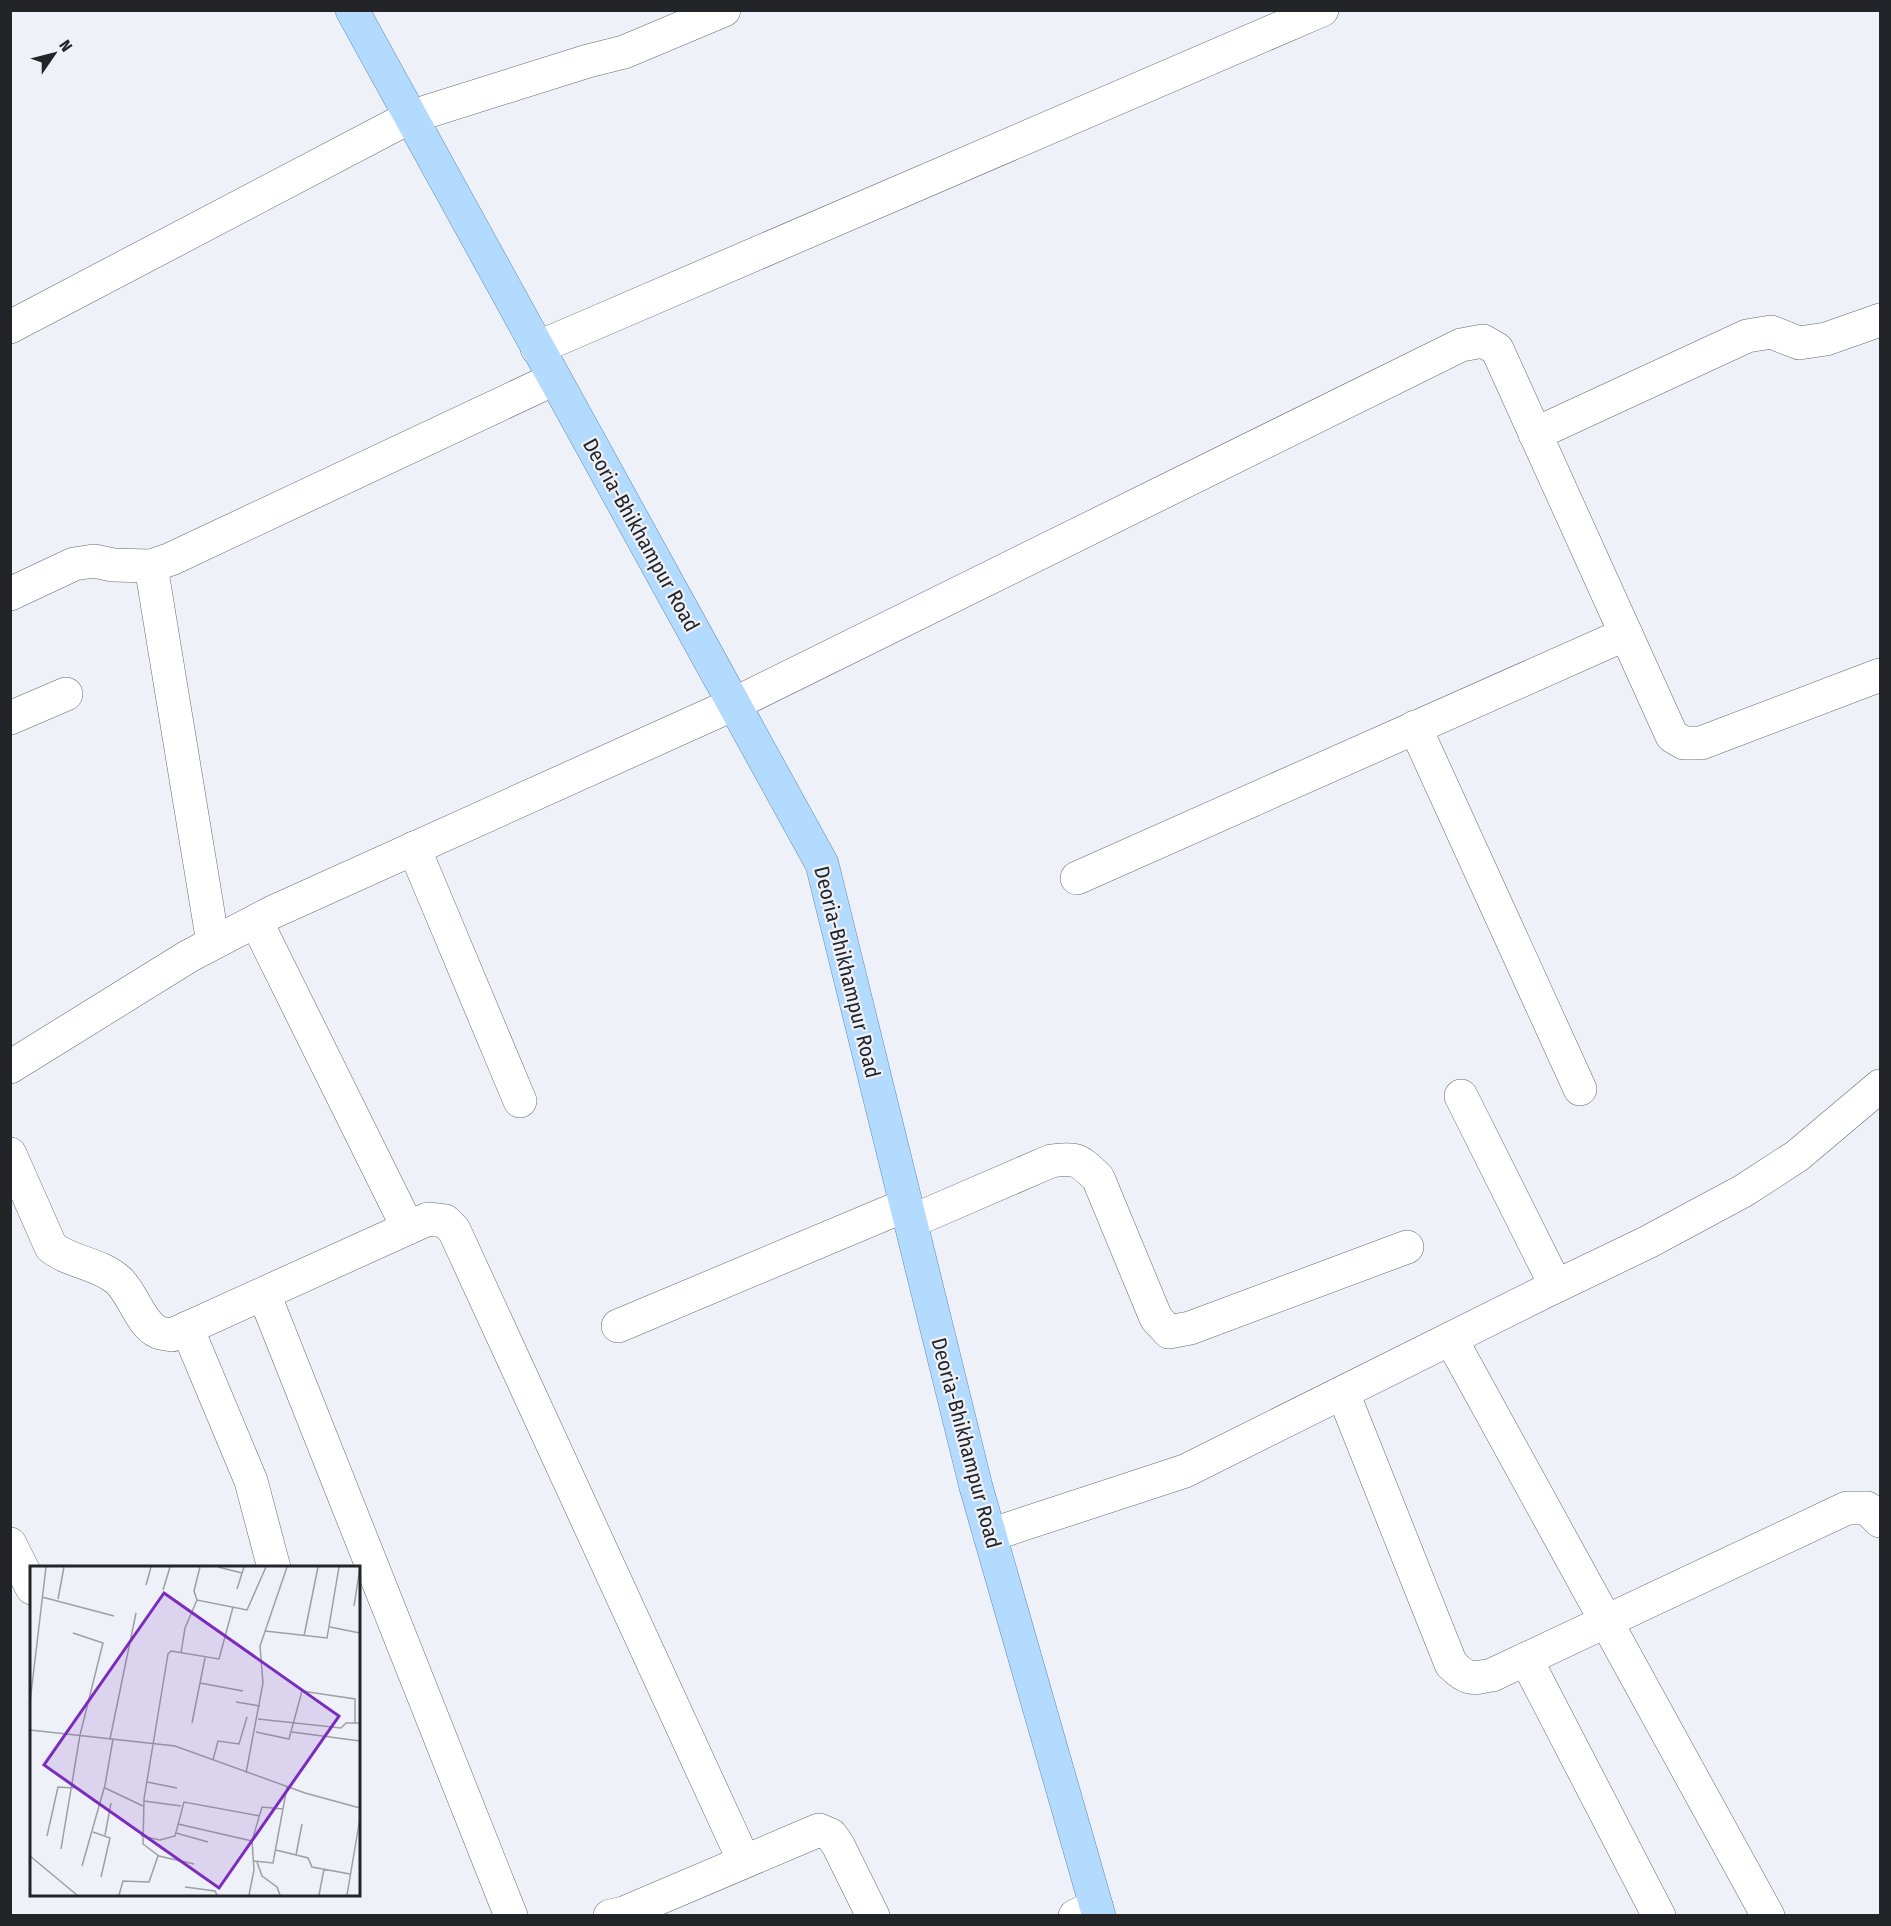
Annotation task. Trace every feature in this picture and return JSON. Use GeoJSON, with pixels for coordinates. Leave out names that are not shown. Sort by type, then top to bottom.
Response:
{"type":"FeatureCollection","features":[{"type":"Feature","properties":{"kind":"main road","name":"Deoria-Bhikhampur Road"},"geometry":{"type":"LineString","coordinates":[[352,10],[822,864],[976,1487],[1090,1912]]}},
{"type":"Feature","properties":{"kind":"street"},"geometry":{"type":"LineString","coordinates":[[10,327],[410,117],[588,61],[624,52],[724,10]]}},
{"type":"Feature","properties":{"kind":"street"},"geometry":{"type":"LineString","coordinates":[[537,348],[1322,10]]}},
{"type":"Feature","properties":{"kind":"street"},"geometry":{"type":"LineString","coordinates":[[1535,434],[1747,336],[1771,332],[1799,343],[1826,339],[1881,320]]}},
{"type":"Feature","properties":{"kind":"street"},"geometry":{"type":"LineString","coordinates":[[10,1067],[189,956],[256,921],[734,704],[1461,345],[1483,342],[1497,349],[1672,736],[1684,743],[1701,743],[1881,675]]}},
{"type":"Feature","properties":{"kind":"street"},"geometry":{"type":"LineString","coordinates":[[10,594],[74,564],[94,561],[113,565],[151,566],[171,559],[554,379]]}},
{"type":"Feature","properties":{"kind":"street"},"geometry":{"type":"LineString","coordinates":[[151,566],[213,943]]}},
{"type":"Feature","properties":{"kind":"street"},"geometry":{"type":"LineString","coordinates":[[1077,878],[1626,634]]}},
{"type":"Feature","properties":{"kind":"street"},"geometry":{"type":"LineString","coordinates":[[10,718],[66,694]]}},
{"type":"Feature","properties":{"kind":"street"},"geometry":{"type":"LineString","coordinates":[[1415,727],[1580,1089]]}},
{"type":"Feature","properties":{"kind":"street"},"geometry":{"type":"LineString","coordinates":[[414,848],[520,1101]]}},
{"type":"Feature","properties":{"kind":"street"},"geometry":{"type":"LineString","coordinates":[[256,921],[408,1228]]}},
{"type":"Feature","properties":{"kind":"street"},"geometry":{"type":"LineString","coordinates":[[990,1535],[1185,1472],[1648,1242],[1743,1191],[1797,1156],[1881,1086]]}},
{"type":"Feature","properties":{"kind":"street"},"geometry":{"type":"LineString","coordinates":[[1461,1096],[1556,1286]]}},
{"type":"Feature","properties":{"kind":"street"},"geometry":{"type":"LineString","coordinates":[[10,1154],[51,1247],[61,1254],[108,1271],[121,1282],[147,1323],[158,1332],[172,1335],[428,1219],[445,1221],[454,1230],[744,1861]]}},
{"type":"Feature","properties":{"kind":"street"},"geometry":{"type":"LineString","coordinates":[[618,1326],[908,1214],[1051,1161],[1070,1158],[1082,1162],[1098,1178],[1156,1318],[1169,1332],[1190,1328],[1407,1247]]}},
{"type":"Feature","properties":{"kind":"street"},"geometry":{"type":"LineString","coordinates":[[264,1294],[511,1916]]}},
{"type":"Feature","properties":{"kind":"street"},"geometry":{"type":"LineString","coordinates":[[187,1328],[251,1481],[273,1566]]}},
{"type":"Feature","properties":{"kind":"street"},"geometry":{"type":"LineString","coordinates":[[1451,1339],[1768,1916]]}},
{"type":"Feature","properties":{"kind":"street"},"geometry":{"type":"LineString","coordinates":[[1343,1393],[1451,1664],[1462,1675],[1475,1678],[1492,1675],[1847,1508],[1867,1508],[1881,1521]]}},
{"type":"Feature","properties":{"kind":"street"},"geometry":{"type":"LineString","coordinates":[[10,1544],[30,1584]]}},
{"type":"Feature","properties":{"kind":"street"},"geometry":{"type":"LineString","coordinates":[[1526,1659],[1659,1916]]}},
{"type":"Feature","properties":{"kind":"street"},"geometry":{"type":"LineString","coordinates":[[610,1916],[624,1913],[819,1830],[831,1835],[838,1845],[873,1916]]}}]}
